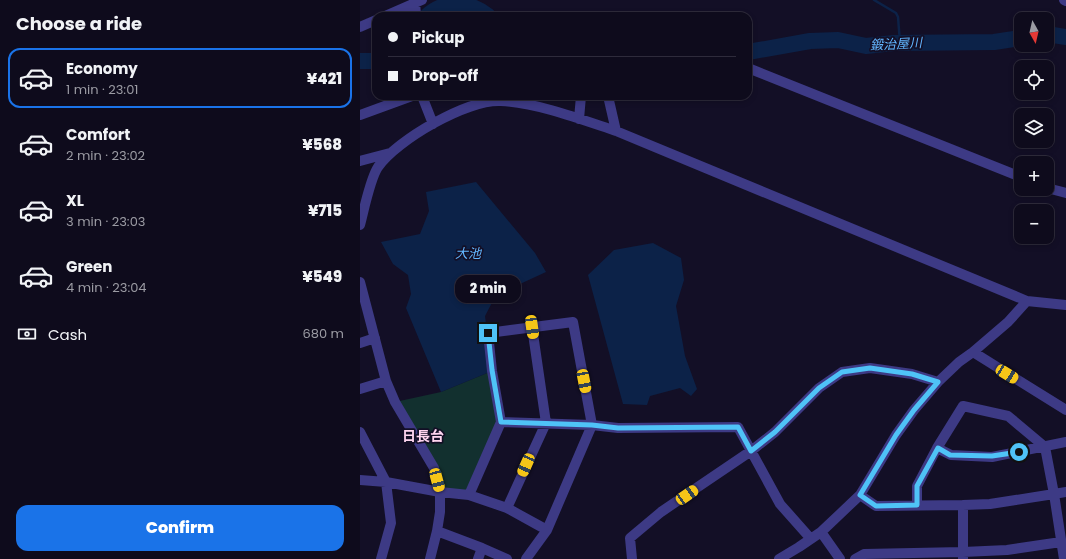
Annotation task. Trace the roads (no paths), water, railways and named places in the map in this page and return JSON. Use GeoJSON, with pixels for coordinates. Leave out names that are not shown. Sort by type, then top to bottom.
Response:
{"type":"FeatureCollection","features":[{"type":"Feature","properties":{"kind":"street"},"geometry":{"type":"LineString","coordinates":[[394,12],[417,1],[416,12]]}},
{"type":"Feature","properties":{"kind":"street"},"geometry":{"type":"LineString","coordinates":[[360,27],[372,22]]}},
{"type":"Feature","properties":{"kind":"street"},"geometry":{"type":"LineString","coordinates":[[752,70],[1014,174]]}},
{"type":"Feature","properties":{"kind":"street"},"geometry":{"type":"LineString","coordinates":[[360,115],[401,100]]}},
{"type":"Feature","properties":{"kind":"street"},"geometry":{"type":"LineString","coordinates":[[423,100],[432,124]]}},
{"type":"Feature","properties":{"kind":"street"},"geometry":{"type":"LineString","coordinates":[[579,119],[581,100]]}},
{"type":"Feature","properties":{"kind":"street"},"geometry":{"type":"LineString","coordinates":[[609,100],[616,131]]}},
{"type":"Feature","properties":{"kind":"street"},"geometry":{"type":"LineString","coordinates":[[360,225],[363,203],[376,171],[390,153],[432,124],[460,110],[480,103],[500,101],[525,104],[616,131],[1027,301],[1066,305]]}},
{"type":"Feature","properties":{"kind":"street"},"geometry":{"type":"LineString","coordinates":[[360,161],[390,153]]}},
{"type":"Feature","properties":{"kind":"street"},"geometry":{"type":"LineString","coordinates":[[1054,190],[1066,193]]}},
{"type":"Feature","properties":{"kind":"street"},"geometry":{"type":"LineString","coordinates":[[360,282],[361,294],[375,338],[386,381],[395,402],[434,468],[440,492],[440,512],[437,532],[430,559]]}},
{"type":"Feature","properties":{"kind":"street"},"geometry":{"type":"LineString","coordinates":[[779,559],[821,532],[860,495],[896,435],[914,410],[938,382],[959,362],[1008,322],[1027,301]]}},
{"type":"Feature","properties":{"kind":"street"},"geometry":{"type":"LineString","coordinates":[[469,495],[501,422],[492,370],[488,333],[573,322],[592,425],[546,530],[526,559]]}},
{"type":"Feature","properties":{"kind":"street"},"geometry":{"type":"LineString","coordinates":[[507,508],[546,423],[532,327]]}},
{"type":"Feature","properties":{"kind":"street"},"geometry":{"type":"LineString","coordinates":[[360,342],[375,338]]}},
{"type":"Feature","properties":{"kind":"street"},"geometry":{"type":"LineString","coordinates":[[972,352],[1066,410]]}},
{"type":"Feature","properties":{"kind":"street"},"geometry":{"type":"LineString","coordinates":[[632,559],[630,538],[661,512],[751,451],[775,432],[819,388],[842,372],[870,368],[912,374],[938,382]]}},
{"type":"Feature","properties":{"kind":"street"},"geometry":{"type":"LineString","coordinates":[[360,389],[386,381]]}},
{"type":"Feature","properties":{"kind":"street"},"geometry":{"type":"LineString","coordinates":[[917,505],[917,486],[962,406],[1008,416],[1046,447],[1064,559]]}},
{"type":"Feature","properties":{"kind":"street"},"geometry":{"type":"LineString","coordinates":[[501,422],[592,425],[618,428],[738,427],[780,504],[811,539]]}},
{"type":"Feature","properties":{"kind":"street"},"geometry":{"type":"LineString","coordinates":[[360,432],[386,482],[391,523],[381,559]]}},
{"type":"Feature","properties":{"kind":"street"},"geometry":{"type":"LineString","coordinates":[[938,448],[950,455],[992,456],[1066,442]]}},
{"type":"Feature","properties":{"kind":"street"},"geometry":{"type":"LineString","coordinates":[[360,480],[386,482],[440,492],[469,495],[507,508],[546,530]]}},
{"type":"Feature","properties":{"kind":"street"},"geometry":{"type":"LineString","coordinates":[[860,495],[876,506],[963,505],[990,504],[1066,492]]}},
{"type":"Feature","properties":{"kind":"street"},"geometry":{"type":"LineString","coordinates":[[963,505],[963,556]]}},
{"type":"Feature","properties":{"kind":"street"},"geometry":{"type":"LineString","coordinates":[[437,532],[482,548],[507,559]]}},
{"type":"Feature","properties":{"kind":"street"},"geometry":{"type":"LineString","coordinates":[[821,532],[840,559]]}},
{"type":"Feature","properties":{"kind":"street"},"geometry":{"type":"LineString","coordinates":[[855,559],[864,554],[963,556],[1061,542]]}},
{"type":"Feature","properties":{"kind":"street"},"geometry":{"type":"LineString","coordinates":[[478,559],[482,548]]}},
{"type":"Feature","properties":{"kind":"water","name":"大池"},"geometry":{"type":"Polygon","coordinates":[[[476,182],[535,253],[546,272],[496,295],[485,316],[492,371],[441,392],[406,308],[411,294],[408,275],[393,264],[381,242],[420,234],[429,211],[426,192],[476,182]]]}},
{"type":"Feature","properties":{"kind":"water"},"geometry":{"type":"Polygon","coordinates":[[[653,243],[681,258],[684,280],[676,306],[685,356],[697,389],[691,396],[680,388],[650,396],[647,405],[623,404],[588,275],[614,250],[653,243]]]}},
{"type":"Feature","properties":{"kind":"waterway"},"geometry":{"type":"LineString","coordinates":[[874,0],[896,13],[898,17],[900,43]]}},
{"type":"Feature","properties":{"kind":"waterway","name":"鍛治屋川"},"geometry":{"type":"LineString","coordinates":[[433,12],[441,7],[457,4],[473,7],[482,12]]}},
{"type":"Feature","properties":{"kind":"waterway","name":"鍛治屋川"},"geometry":{"type":"LineString","coordinates":[[1054,35],[1066,37]]}},
{"type":"Feature","properties":{"kind":"waterway","name":"鍛治屋川"},"geometry":{"type":"LineString","coordinates":[[752,51],[810,41],[838,40],[866,46],[894,43],[994,42],[1014,39]]}},
{"type":"Feature","properties":{"kind":"waterway","name":"鍛治屋川"},"geometry":{"type":"LineString","coordinates":[[360,61],[372,61]]}},
{"type":"Feature","properties":{"kind":"district","name":"日長台"},"geometry":{"type":"Point","coordinates":[423,436]}}]}
